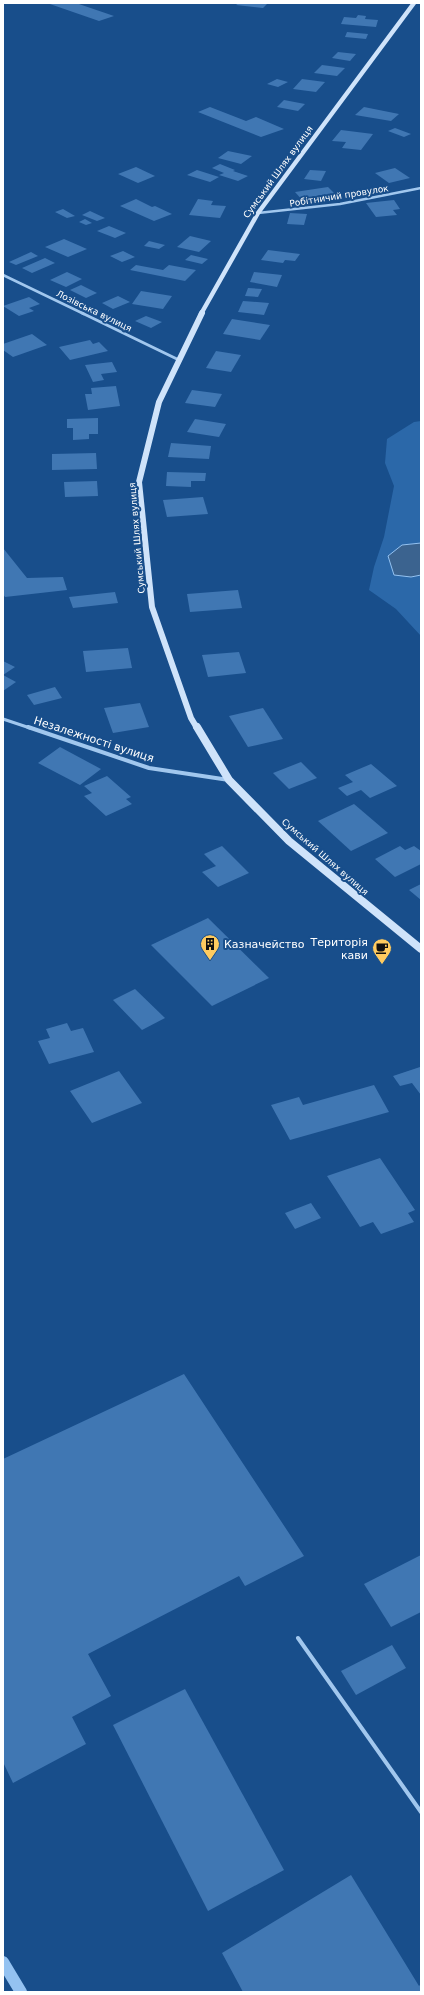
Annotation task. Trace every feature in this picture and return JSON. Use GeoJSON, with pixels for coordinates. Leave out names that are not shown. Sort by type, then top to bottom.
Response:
{"type":"FeatureCollection","features":[{"type":"Feature","properties":{"kind":"main road","name":"Сумський Шлях вулиця"},"geometry":{"type":"LineString","coordinates":[[414,3],[258,213],[204,309],[159,402],[140,482],[152,607],[191,718],[229,780],[289,841],[421,949]]}},
{"type":"Feature","properties":{"kind":"street","name":"Робітничий провулок"},"geometry":{"type":"LineString","coordinates":[[258,213],[311,209],[372,199],[421,188]]}},
{"type":"Feature","properties":{"kind":"street","name":"Лозівська вулиця"},"geometry":{"type":"LineString","coordinates":[[3,275],[179,360]]}},
{"type":"Feature","properties":{"kind":"street","name":"Незалежності вулиця"},"geometry":{"type":"LineString","coordinates":[[3,719],[150,768],[229,780]]}},
{"type":"Feature","properties":{"kind":"lane"},"geometry":{"type":"LineString","coordinates":[[298,1638],[421,1812]]}},
{"type":"Feature","properties":{"kind":"shaded area"},"geometry":{"type":"Polygon","coordinates":[[[421,421],[421,543],[402,545],[411,577],[421,575],[421,636],[396,609],[369,590],[374,567],[384,537],[394,486],[385,463],[387,439],[414,422],[421,421]]]}},
{"type":"Feature","properties":{"kind":"shaded area"},"geometry":{"type":"Polygon","coordinates":[[[421,543],[421,575],[411,577],[394,575],[388,556],[402,545],[421,543]]]}},
{"type":"Feature","properties":{"kind":"building"},"geometry":{"type":"Polygon","coordinates":[[[47,3],[76,3],[114,16],[99,21],[47,3]]]}},
{"type":"Feature","properties":{"kind":"building"},"geometry":{"type":"Polygon","coordinates":[[[239,3],[268,3],[263,8],[236,5],[239,3]]]}},
{"type":"Feature","properties":{"kind":"building"},"geometry":{"type":"Polygon","coordinates":[[[358,15],[366,16],[365,19],[378,20],[376,27],[341,24],[344,17],[356,18],[358,15]]]}},
{"type":"Feature","properties":{"kind":"building"},"geometry":{"type":"Polygon","coordinates":[[[347,32],[368,34],[366,39],[345,37],[347,32]]]}},
{"type":"Feature","properties":{"kind":"building"},"geometry":{"type":"Polygon","coordinates":[[[338,52],[356,54],[350,61],[332,58],[338,52]]]}},
{"type":"Feature","properties":{"kind":"building"},"geometry":{"type":"Polygon","coordinates":[[[322,65],[345,68],[337,76],[314,73],[322,65]]]}},
{"type":"Feature","properties":{"kind":"building"},"geometry":{"type":"Polygon","coordinates":[[[277,79],[288,82],[278,87],[267,84],[277,79]]]}},
{"type":"Feature","properties":{"kind":"building"},"geometry":{"type":"Polygon","coordinates":[[[302,79],[325,82],[316,92],[293,89],[302,79]]]}},
{"type":"Feature","properties":{"kind":"building"},"geometry":{"type":"Polygon","coordinates":[[[284,100],[305,104],[298,111],[277,107],[284,100]]]}},
{"type":"Feature","properties":{"kind":"building"},"geometry":{"type":"Polygon","coordinates":[[[210,107],[246,121],[256,117],[284,129],[261,137],[198,112],[210,107]]]}},
{"type":"Feature","properties":{"kind":"building"},"geometry":{"type":"Polygon","coordinates":[[[364,107],[399,114],[391,121],[355,115],[364,107]]]}},
{"type":"Feature","properties":{"kind":"building"},"geometry":{"type":"Polygon","coordinates":[[[395,128],[411,134],[404,137],[388,131],[395,128]]]}},
{"type":"Feature","properties":{"kind":"building"},"geometry":{"type":"Polygon","coordinates":[[[341,130],[373,134],[361,150],[342,148],[346,142],[332,141],[341,130]]]}},
{"type":"Feature","properties":{"kind":"building"},"geometry":{"type":"Polygon","coordinates":[[[228,151],[252,156],[241,164],[218,158],[228,151]]]}},
{"type":"Feature","properties":{"kind":"building"},"geometry":{"type":"Polygon","coordinates":[[[220,164],[235,170],[233,171],[248,176],[238,181],[219,175],[224,173],[212,168],[220,164]]]}},
{"type":"Feature","properties":{"kind":"building"},"geometry":{"type":"Polygon","coordinates":[[[136,167],[155,176],[138,183],[118,174],[136,167]]]}},
{"type":"Feature","properties":{"kind":"building"},"geometry":{"type":"Polygon","coordinates":[[[395,168],[410,178],[389,183],[375,173],[395,168]]]}},
{"type":"Feature","properties":{"kind":"building"},"geometry":{"type":"Polygon","coordinates":[[[197,170],[219,177],[210,182],[187,175],[197,170]]]}},
{"type":"Feature","properties":{"kind":"building"},"geometry":{"type":"Polygon","coordinates":[[[310,170],[326,171],[321,181],[304,179],[310,170]]]}},
{"type":"Feature","properties":{"kind":"building"},"geometry":{"type":"Polygon","coordinates":[[[328,187],[337,196],[303,201],[295,192],[328,187]]]}},
{"type":"Feature","properties":{"kind":"building"},"geometry":{"type":"Polygon","coordinates":[[[136,199],[152,207],[155,206],[172,214],[154,221],[120,206],[136,199]]]}},
{"type":"Feature","properties":{"kind":"building"},"geometry":{"type":"Polygon","coordinates":[[[198,199],[213,201],[211,205],[226,206],[220,218],[189,215],[198,199]]]}},
{"type":"Feature","properties":{"kind":"building"},"geometry":{"type":"Polygon","coordinates":[[[394,200],[400,209],[393,210],[397,215],[376,217],[366,203],[394,200]]]}},
{"type":"Feature","properties":{"kind":"building"},"geometry":{"type":"Polygon","coordinates":[[[63,209],[75,216],[67,218],[55,212],[63,209]]]}},
{"type":"Feature","properties":{"kind":"building"},"geometry":{"type":"Polygon","coordinates":[[[90,211],[105,218],[97,221],[82,215],[90,211]]]}},
{"type":"Feature","properties":{"kind":"building"},"geometry":{"type":"Polygon","coordinates":[[[290,213],[307,214],[304,225],[287,224],[290,213]]]}},
{"type":"Feature","properties":{"kind":"building"},"geometry":{"type":"Polygon","coordinates":[[[85,219],[92,223],[86,225],[79,222],[85,219]]]}},
{"type":"Feature","properties":{"kind":"building"},"geometry":{"type":"Polygon","coordinates":[[[109,226],[126,233],[115,238],[97,231],[109,226]]]}},
{"type":"Feature","properties":{"kind":"building"},"geometry":{"type":"Polygon","coordinates":[[[190,236],[211,241],[199,252],[177,247],[190,236]]]}},
{"type":"Feature","properties":{"kind":"building"},"geometry":{"type":"Polygon","coordinates":[[[64,239],[87,249],[68,257],[45,247],[64,239]]]}},
{"type":"Feature","properties":{"kind":"building"},"geometry":{"type":"Polygon","coordinates":[[[149,241],[165,245],[159,249],[144,246],[149,241]]]}},
{"type":"Feature","properties":{"kind":"building"},"geometry":{"type":"Polygon","coordinates":[[[268,250],[300,254],[295,261],[285,260],[283,263],[261,260],[268,250]]]}},
{"type":"Feature","properties":{"kind":"building"},"geometry":{"type":"Polygon","coordinates":[[[123,251],[135,257],[122,262],[110,256],[123,251]]]}},
{"type":"Feature","properties":{"kind":"building"},"geometry":{"type":"Polygon","coordinates":[[[31,252],[38,256],[16,265],[9,262],[31,252]]]}},
{"type":"Feature","properties":{"kind":"building"},"geometry":{"type":"Polygon","coordinates":[[[191,255],[208,259],[202,264],[185,260],[191,255]]]}},
{"type":"Feature","properties":{"kind":"building"},"geometry":{"type":"Polygon","coordinates":[[[45,258],[55,263],[32,273],[22,268],[45,258]]]}},
{"type":"Feature","properties":{"kind":"building"},"geometry":{"type":"Polygon","coordinates":[[[136,265],[163,270],[169,265],[196,270],[185,281],[130,270],[136,265]]]}},
{"type":"Feature","properties":{"kind":"building"},"geometry":{"type":"Polygon","coordinates":[[[67,272],[82,279],[66,287],[50,280],[67,272]]]}},
{"type":"Feature","properties":{"kind":"building"},"geometry":{"type":"Polygon","coordinates":[[[254,272],[282,275],[277,287],[250,282],[254,272]]]}},
{"type":"Feature","properties":{"kind":"building"},"geometry":{"type":"Polygon","coordinates":[[[81,285],[97,293],[86,298],[70,290],[81,285]]]}},
{"type":"Feature","properties":{"kind":"building"},"geometry":{"type":"Polygon","coordinates":[[[248,288],[262,289],[258,297],[245,296],[248,288]]]}},
{"type":"Feature","properties":{"kind":"building"},"geometry":{"type":"Polygon","coordinates":[[[141,291],[172,296],[163,309],[132,304],[141,291]]]}},
{"type":"Feature","properties":{"kind":"building"},"geometry":{"type":"Polygon","coordinates":[[[118,296],[130,302],[113,309],[102,303],[118,296]]]}},
{"type":"Feature","properties":{"kind":"building"},"geometry":{"type":"Polygon","coordinates":[[[29,297],[40,304],[29,308],[34,311],[19,316],[3,306],[29,297]]]}},
{"type":"Feature","properties":{"kind":"building"},"geometry":{"type":"Polygon","coordinates":[[[243,301],[269,303],[264,315],[238,312],[243,301]]]}},
{"type":"Feature","properties":{"kind":"building"},"geometry":{"type":"Polygon","coordinates":[[[146,316],[162,322],[151,328],[135,321],[146,316]]]}},
{"type":"Feature","properties":{"kind":"building"},"geometry":{"type":"Polygon","coordinates":[[[232,319],[270,325],[260,340],[223,334],[232,319]]]}},
{"type":"Feature","properties":{"kind":"building"},"geometry":{"type":"Polygon","coordinates":[[[32,334],[47,345],[13,357],[3,350],[3,344],[32,334]]]}},
{"type":"Feature","properties":{"kind":"building"},"geometry":{"type":"Polygon","coordinates":[[[90,340],[93,344],[99,342],[108,351],[70,360],[59,347],[90,340]]]}},
{"type":"Feature","properties":{"kind":"building"},"geometry":{"type":"Polygon","coordinates":[[[216,351],[241,355],[231,372],[206,368],[216,351]]]}},
{"type":"Feature","properties":{"kind":"building"},"geometry":{"type":"Polygon","coordinates":[[[112,362],[117,372],[101,374],[104,380],[93,382],[85,365],[112,362]]]}},
{"type":"Feature","properties":{"kind":"building"},"geometry":{"type":"Polygon","coordinates":[[[116,386],[120,406],[88,410],[85,394],[92,394],[91,388],[116,386]]]}},
{"type":"Feature","properties":{"kind":"building"},"geometry":{"type":"Polygon","coordinates":[[[192,390],[222,394],[215,407],[185,403],[192,390]]]}},
{"type":"Feature","properties":{"kind":"building"},"geometry":{"type":"Polygon","coordinates":[[[98,418],[98,434],[89,434],[89,439],[73,440],[73,428],[67,428],[67,419],[98,418]]]}},
{"type":"Feature","properties":{"kind":"building"},"geometry":{"type":"Polygon","coordinates":[[[195,419],[226,424],[219,437],[187,432],[195,419]]]}},
{"type":"Feature","properties":{"kind":"building"},"geometry":{"type":"Polygon","coordinates":[[[171,443],[211,446],[209,459],[168,457],[171,443]]]}},
{"type":"Feature","properties":{"kind":"building"},"geometry":{"type":"Polygon","coordinates":[[[96,453],[97,469],[52,470],[52,454],[96,453]]]}},
{"type":"Feature","properties":{"kind":"building"},"geometry":{"type":"Polygon","coordinates":[[[167,472],[206,473],[205,481],[191,481],[191,487],[166,486],[167,472]]]}},
{"type":"Feature","properties":{"kind":"building"},"geometry":{"type":"Polygon","coordinates":[[[97,481],[98,496],[65,497],[64,482],[97,481]]]}},
{"type":"Feature","properties":{"kind":"building"},"geometry":{"type":"Polygon","coordinates":[[[203,497],[208,514],[167,517],[163,500],[203,497]]]}},
{"type":"Feature","properties":{"kind":"building"},"geometry":{"type":"Polygon","coordinates":[[[3,548],[27,578],[63,577],[67,590],[5,597],[3,594],[3,548]]]}},
{"type":"Feature","properties":{"kind":"building"},"geometry":{"type":"Polygon","coordinates":[[[238,590],[242,608],[190,612],[187,594],[238,590]]]}},
{"type":"Feature","properties":{"kind":"building"},"geometry":{"type":"Polygon","coordinates":[[[115,592],[118,603],[73,608],[69,597],[115,592]]]}},
{"type":"Feature","properties":{"kind":"building"},"geometry":{"type":"Polygon","coordinates":[[[128,648],[132,668],[86,672],[83,651],[128,648]]]}},
{"type":"Feature","properties":{"kind":"building"},"geometry":{"type":"Polygon","coordinates":[[[239,652],[246,673],[208,677],[202,655],[239,652]]]}},
{"type":"Feature","properties":{"kind":"building"},"geometry":{"type":"Polygon","coordinates":[[[3,661],[15,667],[3,675],[3,661]]]}},
{"type":"Feature","properties":{"kind":"building"},"geometry":{"type":"Polygon","coordinates":[[[3,675],[16,682],[3,691],[3,675]]]}},
{"type":"Feature","properties":{"kind":"building"},"geometry":{"type":"Polygon","coordinates":[[[55,687],[62,698],[34,705],[27,695],[55,687]]]}},
{"type":"Feature","properties":{"kind":"building"},"geometry":{"type":"Polygon","coordinates":[[[140,703],[149,727],[113,733],[104,708],[140,703]]]}},
{"type":"Feature","properties":{"kind":"building"},"geometry":{"type":"Polygon","coordinates":[[[263,708],[283,739],[248,747],[229,716],[263,708]]]}},
{"type":"Feature","properties":{"kind":"building"},"geometry":{"type":"Polygon","coordinates":[[[60,747],[101,769],[80,785],[38,763],[60,747]]]}},
{"type":"Feature","properties":{"kind":"building"},"geometry":{"type":"Polygon","coordinates":[[[301,762],[317,778],[289,789],[273,773],[301,762]]]}},
{"type":"Feature","properties":{"kind":"building"},"geometry":{"type":"Polygon","coordinates":[[[371,764],[397,786],[370,798],[361,790],[347,796],[338,788],[353,782],[345,775],[371,764]]]}},
{"type":"Feature","properties":{"kind":"building"},"geometry":{"type":"Polygon","coordinates":[[[107,776],[131,797],[126,799],[132,804],[106,816],[84,796],[92,793],[84,786],[107,776]]]}},
{"type":"Feature","properties":{"kind":"building"},"geometry":{"type":"Polygon","coordinates":[[[354,804],[388,833],[351,851],[318,821],[354,804]]]}},
{"type":"Feature","properties":{"kind":"building"},"geometry":{"type":"Polygon","coordinates":[[[222,846],[249,873],[218,887],[202,872],[216,866],[204,854],[222,846]]]}},
{"type":"Feature","properties":{"kind":"building"},"geometry":{"type":"Polygon","coordinates":[[[400,846],[405,850],[414,846],[421,851],[421,864],[395,877],[375,859],[400,846]]]}},
{"type":"Feature","properties":{"kind":"building"},"geometry":{"type":"Polygon","coordinates":[[[421,884],[421,900],[409,890],[421,884]]]}},
{"type":"Feature","properties":{"kind":"building","name":"Казначейство"},"geometry":{"type":"Polygon","coordinates":[[[208,918],[269,978],[212,1006],[151,945],[208,918]]]}},
{"type":"Feature","properties":{"kind":"building"},"geometry":{"type":"Polygon","coordinates":[[[135,989],[165,1018],[142,1030],[113,1000],[135,989]]]}},
{"type":"Feature","properties":{"kind":"building"},"geometry":{"type":"Polygon","coordinates":[[[67,1023],[71,1031],[83,1028],[94,1052],[49,1064],[38,1041],[50,1038],[46,1029],[67,1023]]]}},
{"type":"Feature","properties":{"kind":"building"},"geometry":{"type":"Polygon","coordinates":[[[420,1067],[421,1095],[412,1083],[400,1086],[393,1076],[420,1067]]]}},
{"type":"Feature","properties":{"kind":"building"},"geometry":{"type":"Polygon","coordinates":[[[119,1071],[142,1103],[92,1123],[70,1091],[119,1071]]]}},
{"type":"Feature","properties":{"kind":"building"},"geometry":{"type":"Polygon","coordinates":[[[374,1085],[389,1112],[290,1140],[271,1105],[299,1097],[303,1105],[374,1085]]]}},
{"type":"Feature","properties":{"kind":"building"},"geometry":{"type":"Polygon","coordinates":[[[380,1158],[415,1210],[408,1213],[414,1222],[381,1234],[373,1222],[360,1227],[327,1176],[380,1158]]]}},
{"type":"Feature","properties":{"kind":"building"},"geometry":{"type":"Polygon","coordinates":[[[311,1203],[321,1218],[295,1229],[285,1213],[311,1203]]]}},
{"type":"Feature","properties":{"kind":"building"},"geometry":{"type":"Polygon","coordinates":[[[184,1374],[304,1556],[245,1586],[239,1576],[88,1654],[111,1696],[72,1717],[86,1744],[13,1783],[3,1762],[3,1459],[184,1374]]]}},
{"type":"Feature","properties":{"kind":"building"},"geometry":{"type":"Polygon","coordinates":[[[421,1555],[421,1612],[391,1627],[364,1584],[421,1555]]]}},
{"type":"Feature","properties":{"kind":"building"},"geometry":{"type":"Polygon","coordinates":[[[392,1645],[406,1668],[356,1695],[341,1671],[392,1645]]]}},
{"type":"Feature","properties":{"kind":"building"},"geometry":{"type":"Polygon","coordinates":[[[185,1689],[284,1870],[208,1911],[113,1725],[185,1689]]]}},
{"type":"Feature","properties":{"kind":"building"},"geometry":{"type":"Polygon","coordinates":[[[351,1875],[419,1986],[421,1984],[421,1992],[243,1992],[222,1953],[351,1875]]]}},
{"type":"Feature","properties":{"kind":"waterway"},"geometry":{"type":"LineString","coordinates":[[3,1962],[21,1992]]}},
{"type":"Feature","properties":{"kind":"place","name":"Казначейство"},"geometry":{"type":"Point","coordinates":[210,961]}},
{"type":"Feature","properties":{"kind":"place","name":"Територія кави"},"geometry":{"type":"Point","coordinates":[382,965]}}]}
